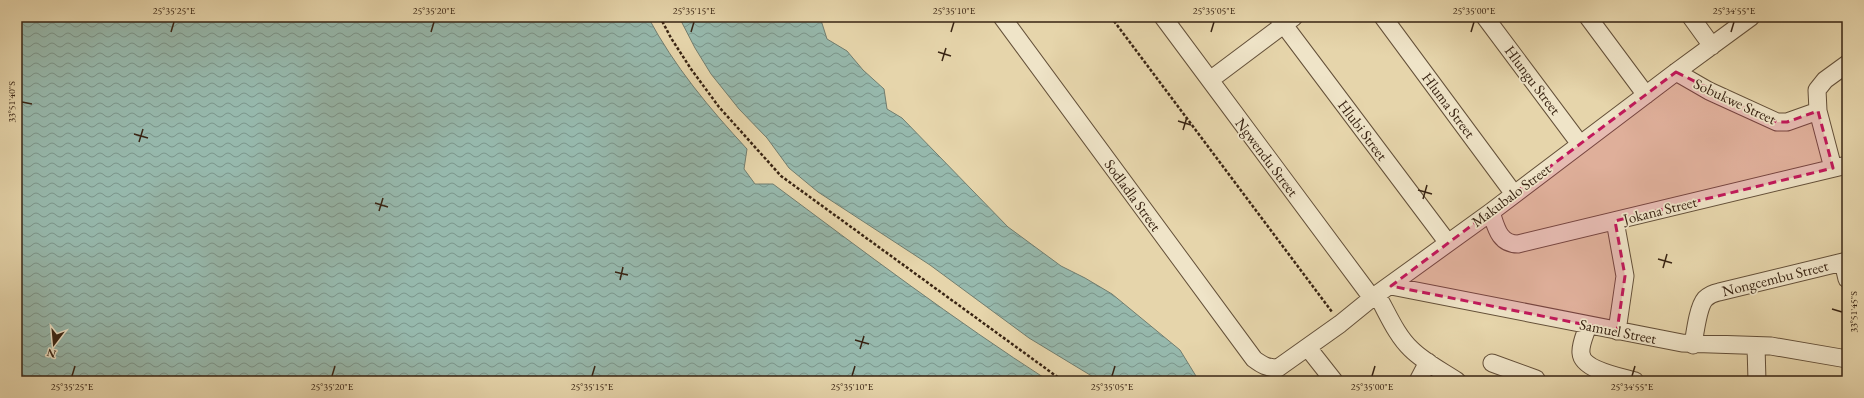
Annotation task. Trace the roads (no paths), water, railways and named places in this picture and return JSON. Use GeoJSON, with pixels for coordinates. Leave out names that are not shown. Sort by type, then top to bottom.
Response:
{"type":"FeatureCollection","features":[{"type":"Feature","properties":{"kind":"street","name":"Sodladla Street"},"geometry":{"type":"LineString","coordinates":[[1002,17],[1254,358],[1262,365],[1269,368]]}},
{"type":"Feature","properties":{"kind":"street","name":"Ngwendu Street"},"geometry":{"type":"LineString","coordinates":[[1163,17],[1210,80],[1380,293],[1400,335],[1410,348],[1457,381]]}},
{"type":"Feature","properties":{"kind":"street","name":"Hluma Street"},"geometry":{"type":"LineString","coordinates":[[1383,17],[1514,194]]}},
{"type":"Feature","properties":{"kind":"street","name":"Hlungu Street"},"geometry":{"type":"LineString","coordinates":[[1485,17],[1580,144]]}},
{"type":"Feature","properties":{"kind":"street"},"geometry":{"type":"LineString","coordinates":[[1588,17],[1646,94]]}},
{"type":"Feature","properties":{"kind":"street"},"geometry":{"type":"LineString","coordinates":[[1691,17],[1712,46]]}},
{"type":"Feature","properties":{"kind":"street","name":"Makubalo Street"},"geometry":{"type":"LineString","coordinates":[[1269,368],[1278,368],[1308,348],[1751,17]]}},
{"type":"Feature","properties":{"kind":"street"},"geometry":{"type":"LineString","coordinates":[[1210,80],[1286,20]]}},
{"type":"Feature","properties":{"kind":"street","name":"Hlubi Street"},"geometry":{"type":"LineString","coordinates":[[1286,20],[1448,243]]}},
{"type":"Feature","properties":{"kind":"street"},"geometry":{"type":"LineString","coordinates":[[1840,166],[1818,111],[1816,95],[1820,85],[1847,64]]}},
{"type":"Feature","properties":{"kind":"street","name":"Sobukwe Street"},"geometry":{"type":"LineString","coordinates":[[1676,72],[1709,91],[1777,122],[1787,122],[1818,111]]}},
{"type":"Feature","properties":{"kind":"street","name":"Jokana Street"},"geometry":{"type":"LineString","coordinates":[[1491,212],[1502,238],[1511,244],[1518,244],[1840,166]]}},
{"type":"Feature","properties":{"kind":"street"},"geometry":{"type":"LineString","coordinates":[[1616,221],[1625,276],[1617,331]]}},
{"type":"Feature","properties":{"kind":"street"},"geometry":{"type":"LineString","coordinates":[[1845,261],[1847,278]]}},
{"type":"Feature","properties":{"kind":"street","name":"Nongcembu Street"},"geometry":{"type":"LineString","coordinates":[[1693,345],[1701,306],[1704,299],[1709,296],[1719,292],[1845,261]]}},
{"type":"Feature","properties":{"kind":"street","name":"Samuel Street"},"geometry":{"type":"LineString","coordinates":[[1380,293],[1588,325],[1693,345],[1786,348],[1847,359]]}},
{"type":"Feature","properties":{"kind":"street"},"geometry":{"type":"LineString","coordinates":[[1588,325],[1581,350],[1584,360],[1594,368],[1635,381]]}},
{"type":"Feature","properties":{"kind":"street"},"geometry":{"type":"LineString","coordinates":[[1756,346],[1757,381]]}},
{"type":"Feature","properties":{"kind":"street"},"geometry":{"type":"LineString","coordinates":[[1308,348],[1334,381]]}},
{"type":"Feature","properties":{"kind":"street"},"geometry":{"type":"LineString","coordinates":[[1418,381],[1428,362]]}},
{"type":"Feature","properties":{"kind":"street"},"geometry":{"type":"LineString","coordinates":[[1492,363],[1536,379],[1537,381]]}},
{"type":"Feature","properties":{"kind":"water"},"geometry":{"type":"Polygon","coordinates":[[[17,17],[648,17],[669,53],[693,86],[747,149],[744,169],[755,184],[773,184],[944,310],[1049,381],[17,381],[17,17]]]}},
{"type":"Feature","properties":{"kind":"water"},"geometry":{"type":"Polygon","coordinates":[[[679,17],[820,17],[827,39],[847,51],[863,70],[884,89],[887,109],[902,118],[1008,227],[1061,266],[1112,294],[1180,350],[1199,381],[1100,381],[1029,338],[930,265],[818,192],[789,168],[767,138],[739,109],[711,74],[695,48],[679,17]]]}}]}
